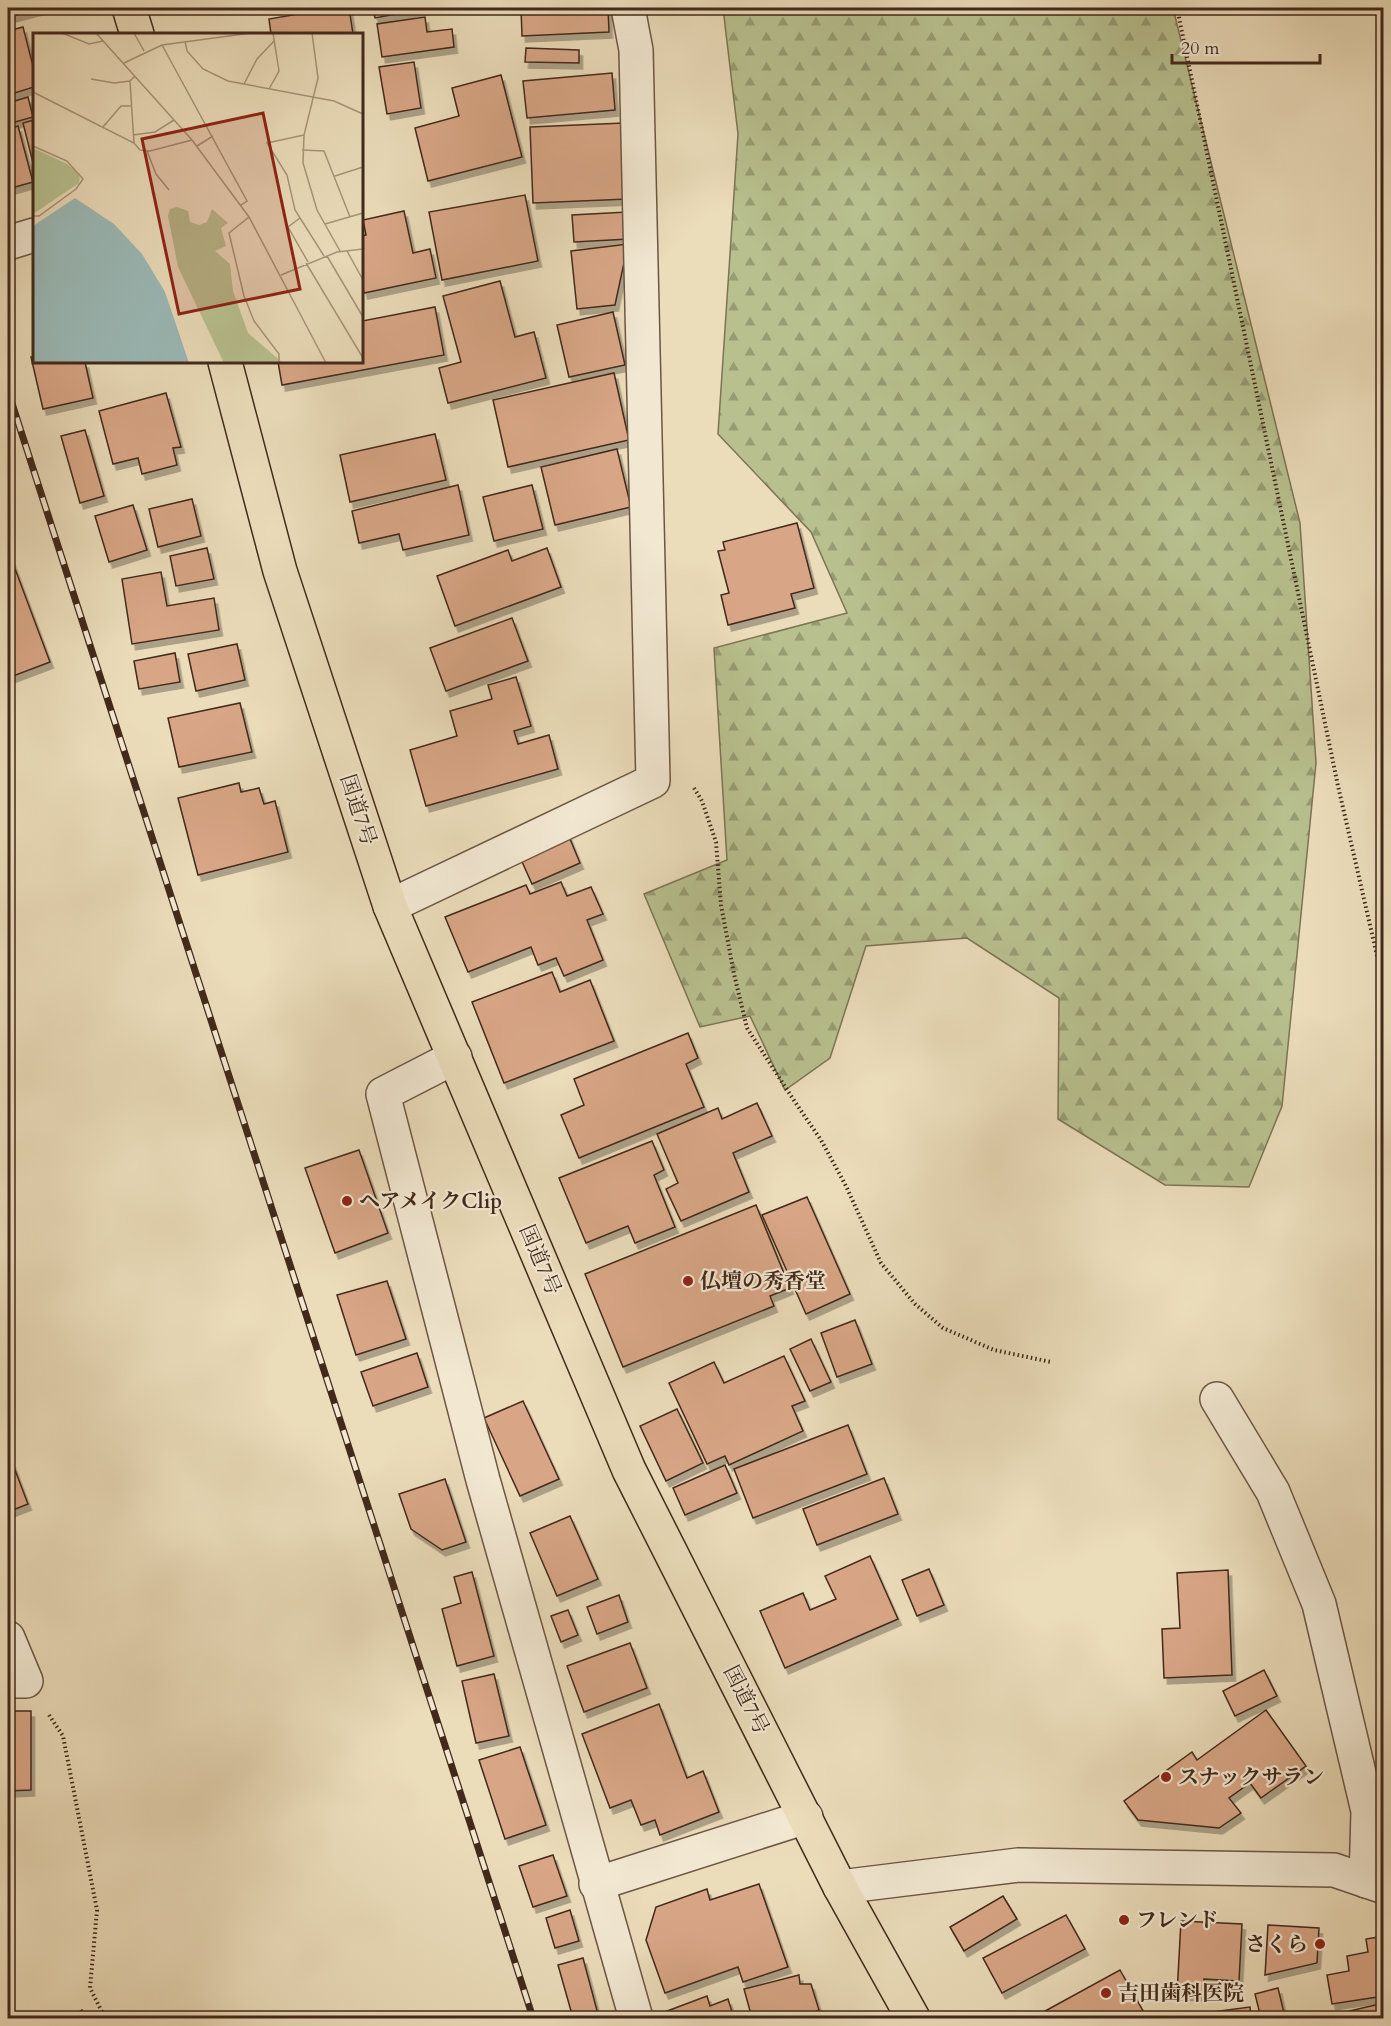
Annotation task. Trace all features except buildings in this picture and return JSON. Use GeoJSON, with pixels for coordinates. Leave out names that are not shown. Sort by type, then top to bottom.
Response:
{"type":"FeatureCollection","features":[{"type":"Feature","properties":{"kind":"highway"},"geometry":{"type":"LineString","coordinates":[[129,8],[136,33]]}},
{"type":"Feature","properties":{"kind":"highway","name":"国道7号"},"geometry":{"type":"LineString","coordinates":[[225,363],[280,571],[390,906],[629,1470],[840,1887],[913,2019]]}},
{"type":"Feature","properties":{"kind":"street"},"geometry":{"type":"LineString","coordinates":[[390,906],[652,781],[636,50],[628,8]]}},
{"type":"Feature","properties":{"kind":"street"},"geometry":{"type":"LineString","coordinates":[[8,243],[33,235]]}},
{"type":"Feature","properties":{"kind":"street"},"geometry":{"type":"LineString","coordinates":[[454,1057],[383,1094],[483,1480],[636,2019]]}},
{"type":"Feature","properties":{"kind":"street"},"geometry":{"type":"LineString","coordinates":[[840,1887],[1018,1865],[1334,1870],[1375,1884],[1368,1811],[1319,1604],[1273,1492],[1217,1399]]}},
{"type":"Feature","properties":{"kind":"street"},"geometry":{"type":"LineString","coordinates":[[8,1638],[17,1681]]}},
{"type":"Feature","properties":{"kind":"street"},"geometry":{"type":"LineString","coordinates":[[596,1884],[806,1816]]}},
{"type":"Feature","properties":{"kind":"path"},"geometry":{"type":"LineString","coordinates":[[1177,8],[1338,786],[1383,986]]}},
{"type":"Feature","properties":{"kind":"path"},"geometry":{"type":"LineString","coordinates":[[652,754],[680,765],[702,801],[717,842],[721,905],[747,1028],[822,1140],[881,1263],[915,1304],[943,1328],[994,1350],[1051,1362]]}},
{"type":"Feature","properties":{"kind":"path"},"geometry":{"type":"LineString","coordinates":[[17,1681],[63,1736],[97,1910],[90,1988],[105,2019]]}},
{"type":"Feature","properties":{"kind":"green space"},"geometry":{"type":"Polygon","coordinates":[[[723,8],[1173,8],[1300,523],[1316,763],[1282,1106],[1249,1187],[1165,1185],[1058,1119],[1059,998],[967,938],[866,946],[830,1058],[785,1090],[750,1016],[700,1027],[644,894],[727,860],[714,648],[847,613],[811,532],[718,434],[738,134],[723,8]]]}},
{"type":"Feature","properties":{"kind":"railway"},"geometry":{"type":"LineString","coordinates":[[8,391],[533,2018]]}},
{"type":"Feature","properties":{"kind":"place","name":"ヘアメイクClip"},"geometry":{"type":"Point","coordinates":[347,1201]}},
{"type":"Feature","properties":{"kind":"place","name":"仏壇の秀香堂"},"geometry":{"type":"Point","coordinates":[688,1281]}},
{"type":"Feature","properties":{"kind":"place","name":"スナックサラン"},"geometry":{"type":"Point","coordinates":[1166,1777]}},
{"type":"Feature","properties":{"kind":"place","name":"フレンド"},"geometry":{"type":"Point","coordinates":[1124,1920]}},
{"type":"Feature","properties":{"kind":"place","name":"さくら"},"geometry":{"type":"Point","coordinates":[1320,1944]}},
{"type":"Feature","properties":{"kind":"place","name":"吉田歯科医院"},"geometry":{"type":"Point","coordinates":[1106,1993]}}]}
